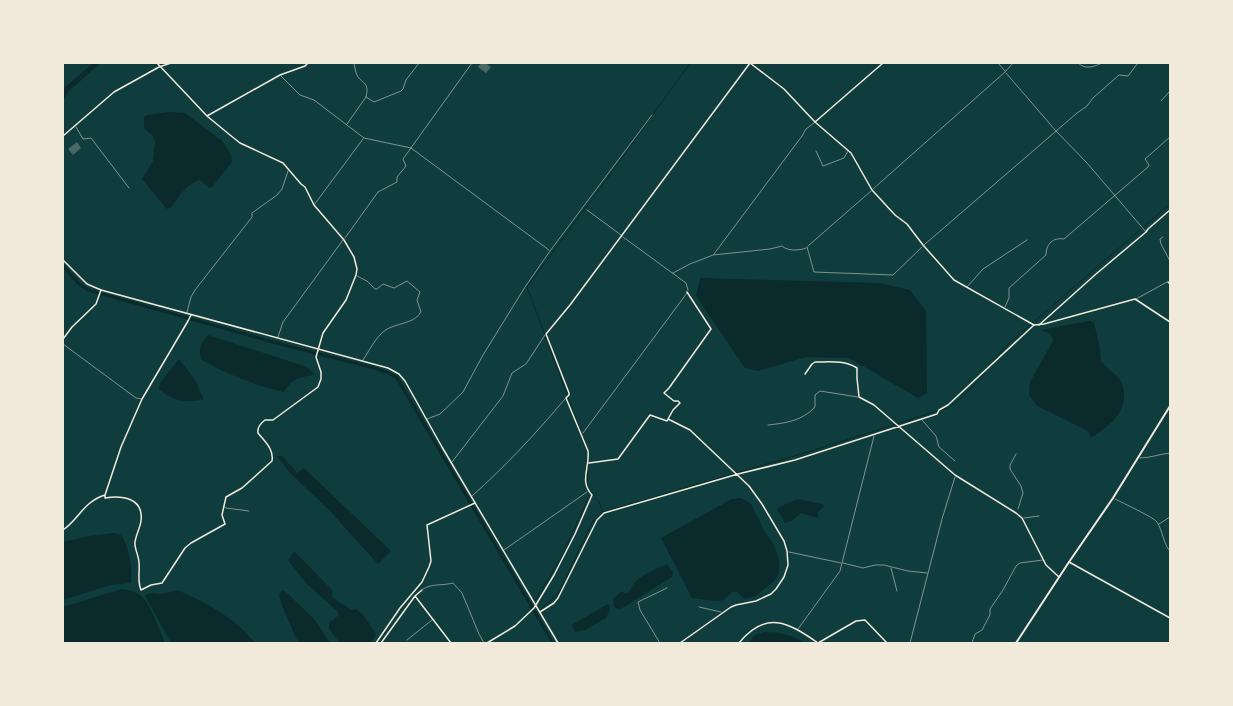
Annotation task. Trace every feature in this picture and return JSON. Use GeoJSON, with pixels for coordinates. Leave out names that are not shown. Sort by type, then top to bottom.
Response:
{"type":"FeatureCollection","features":[{"type":"Feature","properties":{"kind":"main road"},"geometry":{"type":"LineString","coordinates":[[1016,643],[1113,498],[1170,406]]}},
{"type":"Feature","properties":{"kind":"street"},"geometry":{"type":"LineString","coordinates":[[105,495],[105,498],[116,496],[129,499],[136,503],[142,512],[141,522],[135,542],[139,562],[138,578],[141,590],[162,583],[185,548],[191,543],[225,524],[222,515],[226,498],[242,488],[272,461],[273,456],[270,448],[258,433],[261,423],[265,420],[273,420],[318,387],[321,379],[321,372],[316,357],[323,333],[346,300],[356,276],[357,269],[354,257],[344,240],[314,204],[305,186],[291,173],[288,168],[283,163],[240,143],[207,116],[159,67],[157,63]]}},
{"type":"Feature","properties":{"kind":"street"},"geometry":{"type":"LineString","coordinates":[[63,136],[114,92],[159,67],[170,63]]}},
{"type":"Feature","properties":{"kind":"street"},"geometry":{"type":"LineString","coordinates":[[207,116],[280,76],[305,66],[308,63]]}},
{"type":"Feature","properties":{"kind":"street"},"geometry":{"type":"LineString","coordinates":[[488,643],[515,626],[534,608],[554,575],[575,534],[592,495],[588,491],[585,484],[588,451],[567,398],[569,395],[546,334],[570,305],[750,63],[784,89],[815,122],[852,153],[872,190],[895,215],[907,224],[923,245],[954,280],[1034,325],[1039,325],[1135,299],[1170,322]]}},
{"type":"Feature","properties":{"kind":"street"},"geometry":{"type":"LineString","coordinates":[[815,122],[882,63]]}},
{"type":"Feature","properties":{"kind":"street"},"geometry":{"type":"LineString","coordinates":[[1039,325],[1170,210]]}},
{"type":"Feature","properties":{"kind":"street"},"geometry":{"type":"LineString","coordinates":[[63,260],[88,284],[101,291],[388,368],[399,374],[405,381],[558,643]]}},
{"type":"Feature","properties":{"kind":"street"},"geometry":{"type":"LineString","coordinates":[[63,339],[72,327],[96,304],[101,291]]}},
{"type":"Feature","properties":{"kind":"street"},"geometry":{"type":"LineString","coordinates":[[668,420],[673,410],[680,404],[664,392],[669,388],[711,329],[687,292]]}},
{"type":"Feature","properties":{"kind":"street"},"geometry":{"type":"LineString","coordinates":[[105,495],[121,447],[142,399],[190,316]]}},
{"type":"Feature","properties":{"kind":"street"},"geometry":{"type":"LineString","coordinates":[[540,612],[558,598],[597,520],[604,513],[738,474],[795,460],[937,414],[939,410],[948,405],[1034,325]]}},
{"type":"Feature","properties":{"kind":"street"},"geometry":{"type":"LineString","coordinates":[[805,374],[815,362],[838,361],[853,365],[857,368],[859,397],[870,402],[955,476],[1022,518],[1046,565],[1059,577]]}},
{"type":"Feature","properties":{"kind":"street"},"geometry":{"type":"LineString","coordinates":[[588,463],[618,459],[650,415],[667,421],[668,420],[690,430],[738,474],[762,504],[784,541],[787,551],[788,565],[784,577],[771,594],[756,602],[736,605],[722,613],[680,643]]}},
{"type":"Feature","properties":{"kind":"street"},"geometry":{"type":"LineString","coordinates":[[63,530],[72,524],[85,506],[96,498],[105,495]]}},
{"type":"Feature","properties":{"kind":"street"},"geometry":{"type":"LineString","coordinates":[[376,643],[400,608],[422,582],[429,567],[431,561],[427,525],[475,503]]}},
{"type":"Feature","properties":{"kind":"street"},"geometry":{"type":"LineString","coordinates":[[1069,562],[1170,618]]}},
{"type":"Feature","properties":{"kind":"street"},"geometry":{"type":"LineString","coordinates":[[382,643],[415,596],[422,590]]}},
{"type":"Feature","properties":{"kind":"street"},"geometry":{"type":"LineString","coordinates":[[415,596],[451,643]]}},
{"type":"Feature","properties":{"kind":"street"},"geometry":{"type":"LineString","coordinates":[[739,643],[757,626],[766,623],[776,622],[798,629],[818,643],[856,621],[865,620],[887,643]]}},
{"type":"Feature","properties":{"kind":"street"},"geometry":{"type":"LineString","coordinates":[[384,639],[387,643]]}},
{"type":"Feature","properties":{"kind":"lane"},"geometry":{"type":"LineString","coordinates":[[346,125],[366,97],[367,87],[364,81],[357,74],[354,63]]}},
{"type":"Feature","properties":{"kind":"lane"},"geometry":{"type":"LineString","coordinates":[[366,97],[372,101],[376,101],[401,91],[406,80],[419,63]]}},
{"type":"Feature","properties":{"kind":"lane"},"geometry":{"type":"LineString","coordinates":[[278,338],[283,322],[378,192],[397,182],[397,177],[406,166],[403,159],[472,63]]}},
{"type":"Feature","properties":{"kind":"lane"},"geometry":{"type":"LineString","coordinates":[[998,63],[1146,232]]}},
{"type":"Feature","properties":{"kind":"lane"},"geometry":{"type":"LineString","coordinates":[[673,273],[690,264],[713,255],[770,249],[782,246],[786,249],[804,249],[1005,72],[1013,63]]}},
{"type":"Feature","properties":{"kind":"lane"},"geometry":{"type":"LineString","coordinates":[[1078,63],[1084,67],[1102,63]]}},
{"type":"Feature","properties":{"kind":"lane"},"geometry":{"type":"LineString","coordinates":[[807,247],[814,272],[893,275],[923,245],[1077,113],[1084,109],[1093,98],[1119,75],[1126,76],[1130,74],[1138,63]]}},
{"type":"Feature","properties":{"kind":"lane"},"geometry":{"type":"LineString","coordinates":[[280,76],[300,95],[314,100],[364,138],[411,148],[550,251]]}},
{"type":"Feature","properties":{"kind":"lane"},"geometry":{"type":"LineString","coordinates":[[1161,101],[1170,92]]}},
{"type":"Feature","properties":{"kind":"lane"},"geometry":{"type":"LineString","coordinates":[[426,419],[440,414],[462,392],[522,292],[550,251],[652,115]]}},
{"type":"Feature","properties":{"kind":"lane"},"geometry":{"type":"LineString","coordinates":[[713,255],[806,129],[815,122]]}},
{"type":"Feature","properties":{"kind":"lane"},"geometry":{"type":"LineString","coordinates":[[75,125],[83,139],[91,138],[129,188]]}},
{"type":"Feature","properties":{"kind":"lane"},"geometry":{"type":"LineString","coordinates":[[1004,309],[1009,298],[1009,288],[1046,254],[1050,243],[1054,239],[1064,239],[1148,167],[1145,159],[1170,137]]}},
{"type":"Feature","properties":{"kind":"lane"},"geometry":{"type":"LineString","coordinates":[[314,204],[364,138]]}},
{"type":"Feature","properties":{"kind":"lane"},"geometry":{"type":"LineString","coordinates":[[816,151],[824,166],[844,158],[848,150]]}},
{"type":"Feature","properties":{"kind":"lane"},"geometry":{"type":"LineString","coordinates":[[187,313],[191,297],[195,290],[252,217],[252,213],[277,196],[280,192],[288,172],[288,168]]}},
{"type":"Feature","properties":{"kind":"lane"},"geometry":{"type":"LineString","coordinates":[[581,436],[687,292],[686,283],[587,210]]}},
{"type":"Feature","properties":{"kind":"lane"},"geometry":{"type":"LineString","coordinates":[[1163,237],[1160,239],[1160,243],[1170,261]]}},
{"type":"Feature","properties":{"kind":"lane"},"geometry":{"type":"LineString","coordinates":[[966,287],[983,269],[1027,240]]}},
{"type":"Feature","properties":{"kind":"lane"},"geometry":{"type":"LineString","coordinates":[[356,276],[367,281],[376,289],[383,284],[394,288],[407,281],[421,294],[417,303],[420,308],[419,314],[413,319],[383,331],[362,362]]}},
{"type":"Feature","properties":{"kind":"lane"},"geometry":{"type":"LineString","coordinates":[[1135,299],[1169,281]]}},
{"type":"Feature","properties":{"kind":"lane"},"geometry":{"type":"LineString","coordinates":[[452,462],[503,396],[512,373],[526,364],[546,334]]}},
{"type":"Feature","properties":{"kind":"lane"},"geometry":{"type":"LineString","coordinates":[[63,344],[136,398],[142,399]]}},
{"type":"Feature","properties":{"kind":"lane"},"geometry":{"type":"LineString","coordinates":[[768,424],[790,423],[811,412],[815,407],[815,394],[820,391],[859,397]]}},
{"type":"Feature","properties":{"kind":"lane"},"geometry":{"type":"LineString","coordinates":[[472,496],[499,473],[567,398]]}},
{"type":"Feature","properties":{"kind":"lane"},"geometry":{"type":"LineString","coordinates":[[921,419],[936,436],[939,447],[955,461]]}},
{"type":"Feature","properties":{"kind":"lane"},"geometry":{"type":"LineString","coordinates":[[798,629],[840,571],[874,434]]}},
{"type":"Feature","properties":{"kind":"lane"},"geometry":{"type":"LineString","coordinates":[[1137,458],[1148,458],[1159,454],[1170,453]]}},
{"type":"Feature","properties":{"kind":"lane"},"geometry":{"type":"LineString","coordinates":[[1016,454],[1010,465],[1010,469],[1021,486],[1023,493],[1018,509]]}},
{"type":"Feature","properties":{"kind":"lane"},"geometry":{"type":"LineString","coordinates":[[910,643],[942,518],[955,476]]}},
{"type":"Feature","properties":{"kind":"lane"},"geometry":{"type":"LineString","coordinates":[[504,551],[588,491]]}},
{"type":"Feature","properties":{"kind":"lane"},"geometry":{"type":"LineString","coordinates":[[1113,498],[1156,520],[1170,551]]}},
{"type":"Feature","properties":{"kind":"lane"},"geometry":{"type":"LineString","coordinates":[[223,506],[226,508],[249,511]]}},
{"type":"Feature","properties":{"kind":"lane"},"geometry":{"type":"LineString","coordinates":[[1022,518],[1039,516]]}},
{"type":"Feature","properties":{"kind":"lane"},"geometry":{"type":"LineString","coordinates":[[1158,524],[1170,517]]}},
{"type":"Feature","properties":{"kind":"lane"},"geometry":{"type":"LineString","coordinates":[[787,551],[863,568],[875,565],[928,573]]}},
{"type":"Feature","properties":{"kind":"lane"},"geometry":{"type":"LineString","coordinates":[[972,643],[975,634],[982,630],[990,615],[990,609],[1003,590],[1016,566],[1020,563],[1043,560]]}},
{"type":"Feature","properties":{"kind":"lane"},"geometry":{"type":"LineString","coordinates":[[891,567],[897,591]]}},
{"type":"Feature","properties":{"kind":"lane"},"geometry":{"type":"LineString","coordinates":[[422,590],[434,584],[445,585],[453,583],[462,593],[476,629],[484,643]]}},
{"type":"Feature","properties":{"kind":"lane"},"geometry":{"type":"LineString","coordinates":[[660,643],[640,610],[638,602],[667,588]]}},
{"type":"Feature","properties":{"kind":"lane"},"geometry":{"type":"LineString","coordinates":[[699,607],[720,611],[722,613]]}},
{"type":"Feature","properties":{"kind":"lane"},"geometry":{"type":"LineString","coordinates":[[407,640],[433,619]]}},
{"type":"Feature","properties":{"kind":"water"},"geometry":{"type":"Polygon","coordinates":[[[169,112],[185,113],[222,141],[231,155],[232,162],[212,187],[209,188],[200,180],[195,182],[183,191],[172,207],[167,209],[142,179],[153,161],[155,142],[154,137],[144,128],[144,117],[169,112]]]}},
{"type":"Feature","properties":{"kind":"water"},"geometry":{"type":"Polygon","coordinates":[[[700,278],[879,283],[910,290],[926,311],[927,393],[918,398],[849,358],[806,357],[758,371],[745,368],[696,296],[700,278]]]}},
{"type":"Feature","properties":{"kind":"water"},"geometry":{"type":"Polygon","coordinates":[[[1089,321],[1094,322],[1101,362],[1121,381],[1124,396],[1121,410],[1118,415],[1108,426],[1091,438],[1088,431],[1037,406],[1029,395],[1030,382],[1053,341],[1051,335],[1041,330],[1089,321]]]}},
{"type":"Feature","properties":{"kind":"water"},"geometry":{"type":"Polygon","coordinates":[[[208,335],[307,367],[315,375],[293,381],[284,392],[242,379],[202,360],[200,346],[208,335]]]}},
{"type":"Feature","properties":{"kind":"water"},"geometry":{"type":"Polygon","coordinates":[[[179,359],[196,381],[204,399],[192,401],[178,400],[170,397],[159,389],[160,383],[179,359]]]}},
{"type":"Feature","properties":{"kind":"water"},"geometry":{"type":"Polygon","coordinates":[[[277,456],[282,456],[297,473],[304,468],[391,551],[378,564],[329,510],[290,473],[277,456]]]}},
{"type":"Feature","properties":{"kind":"water"},"geometry":{"type":"Polygon","coordinates":[[[741,498],[751,504],[767,536],[771,540],[776,550],[779,561],[777,577],[754,597],[743,598],[737,592],[732,592],[724,600],[717,601],[692,598],[661,538],[732,499],[741,498]]]}},
{"type":"Feature","properties":{"kind":"water"},"geometry":{"type":"Polygon","coordinates":[[[798,499],[825,505],[818,512],[818,518],[801,513],[793,520],[785,523],[777,509],[798,499]]]}},
{"type":"Feature","properties":{"kind":"water"},"geometry":{"type":"Polygon","coordinates":[[[114,533],[121,535],[124,540],[131,564],[131,583],[110,585],[63,600],[63,542],[89,536],[114,533]]]}},
{"type":"Feature","properties":{"kind":"water"},"geometry":{"type":"Polygon","coordinates":[[[294,552],[333,591],[333,598],[352,610],[357,609],[364,616],[376,634],[371,643],[340,643],[329,629],[329,623],[339,615],[337,611],[307,584],[290,563],[288,560],[294,552]]]}},
{"type":"Feature","properties":{"kind":"water"},"geometry":{"type":"Polygon","coordinates":[[[667,564],[673,572],[672,577],[624,607],[619,609],[614,607],[613,599],[621,592],[628,593],[638,579],[667,564]]]}},
{"type":"Feature","properties":{"kind":"water"},"geometry":{"type":"Polygon","coordinates":[[[122,589],[136,593],[144,599],[154,617],[165,643],[63,643],[63,607],[122,589]]]}},
{"type":"Feature","properties":{"kind":"water"},"geometry":{"type":"Polygon","coordinates":[[[177,590],[209,605],[229,618],[255,643],[171,643],[145,596],[149,593],[162,594],[177,590]]]}},
{"type":"Feature","properties":{"kind":"water"},"geometry":{"type":"Polygon","coordinates":[[[282,590],[286,592],[315,620],[330,643],[300,643],[296,638],[281,603],[279,594],[282,590]]]}},
{"type":"Feature","properties":{"kind":"water"},"geometry":{"type":"Polygon","coordinates":[[[609,604],[610,609],[606,618],[585,630],[575,632],[572,625],[609,604]]]}},
{"type":"Feature","properties":{"kind":"water"},"geometry":{"type":"Polygon","coordinates":[[[764,632],[785,634],[804,643],[748,643],[755,635],[764,632]]]}},
{"type":"Feature","properties":{"kind":"building"},"geometry":{"type":"Polygon","coordinates":[[[481,63],[485,63],[491,67],[486,73],[478,67],[481,63]]]}},
{"type":"Feature","properties":{"kind":"building"},"geometry":{"type":"Polygon","coordinates":[[[77,142],[81,148],[73,155],[68,149],[77,142]]]}},
{"type":"Feature","properties":{"kind":"waterway"},"geometry":{"type":"LineString","coordinates":[[63,96],[67,89],[97,63]]}},
{"type":"Feature","properties":{"kind":"waterway"},"geometry":{"type":"LineString","coordinates":[[581,432],[527,287],[690,63]]}},
{"type":"Feature","properties":{"kind":"waterway"},"geometry":{"type":"LineString","coordinates":[[992,363],[1007,345],[1170,204]]}},
{"type":"Feature","properties":{"kind":"waterway"},"geometry":{"type":"LineString","coordinates":[[63,266],[79,284],[88,290],[280,344],[374,368],[389,373],[397,378],[553,643]]}},
{"type":"Feature","properties":{"kind":"waterway"},"geometry":{"type":"LineString","coordinates":[[541,609],[559,593],[593,521],[603,512],[818,449],[942,410],[962,397],[985,372]]}},
{"type":"Feature","properties":{"kind":"waterway"},"geometry":{"type":"LineString","coordinates":[[588,464],[587,485],[599,502],[603,512]]}},
{"type":"Feature","properties":{"kind":"waterway"},"geometry":{"type":"LineString","coordinates":[[535,601],[562,556],[589,497]]}}]}
